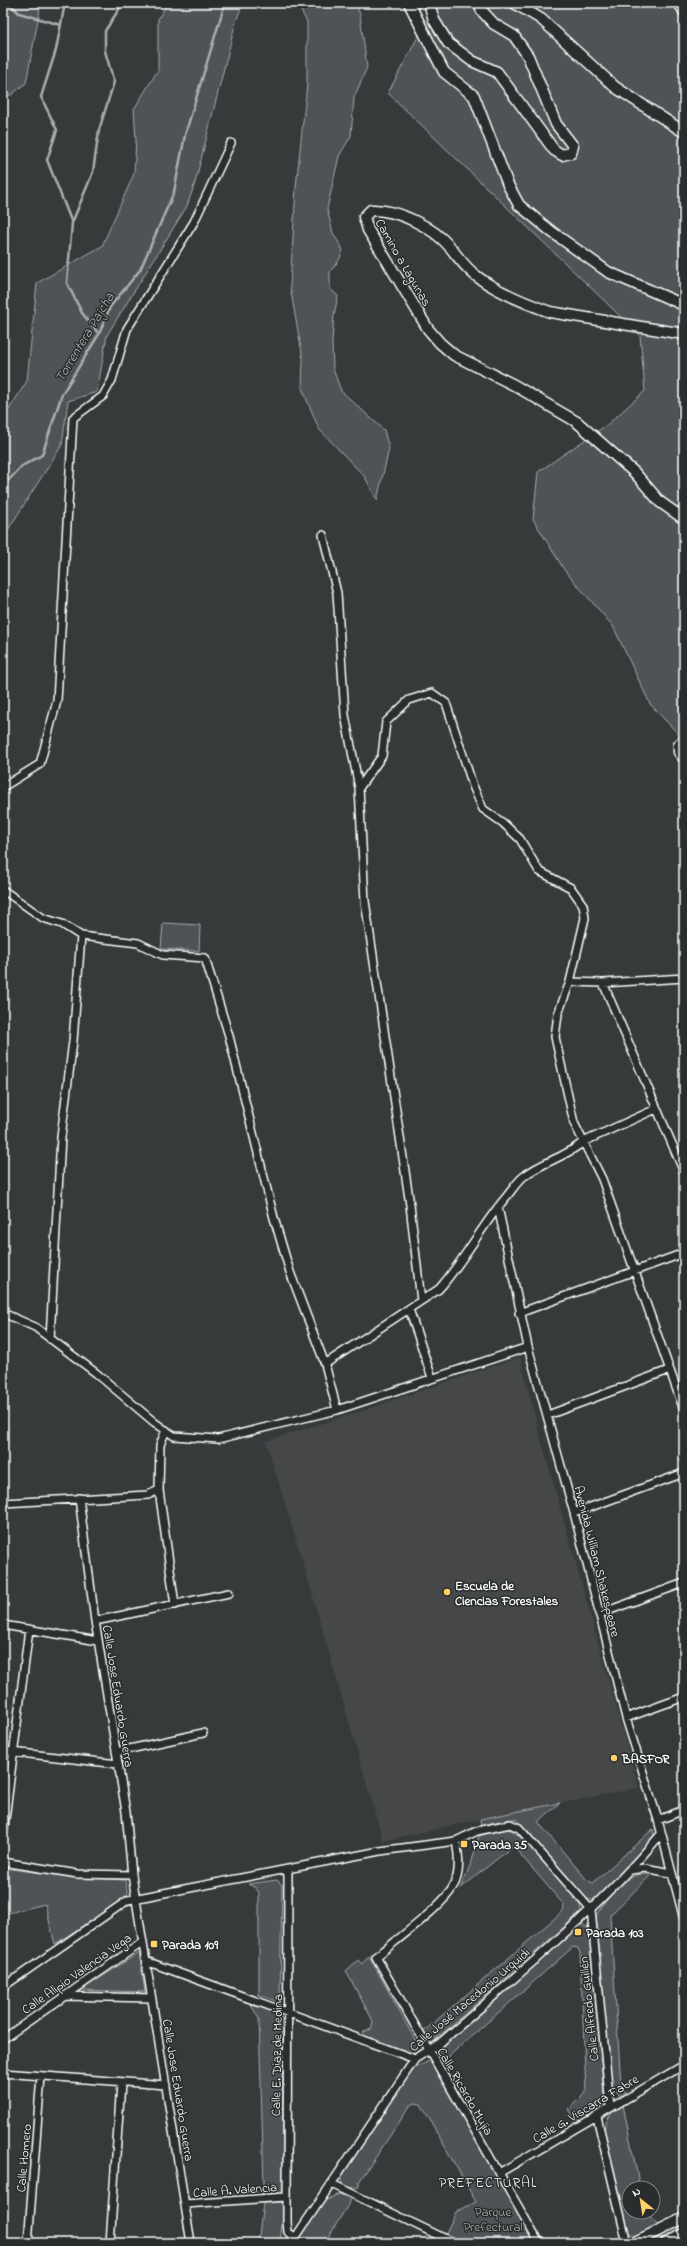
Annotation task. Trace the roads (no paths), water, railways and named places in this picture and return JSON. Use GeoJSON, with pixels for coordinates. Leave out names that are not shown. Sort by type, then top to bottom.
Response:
{"type":"FeatureCollection","features":[{"type":"Feature","properties":{"kind":"street"},"geometry":{"type":"LineString","coordinates":[[409,3],[444,72],[474,96],[508,185],[519,205],[552,232],[608,272],[684,305]]}},
{"type":"Feature","properties":{"kind":"street"},"geometry":{"type":"LineString","coordinates":[[429,3],[434,20],[448,43],[472,62],[497,72],[554,150],[562,155],[571,153],[573,146],[556,124],[528,56],[514,36],[494,24],[482,12],[479,3]]}},
{"type":"Feature","properties":{"kind":"street"},"geometry":{"type":"LineString","coordinates":[[514,3],[541,19],[615,87],[684,132]]}},
{"type":"Feature","properties":{"kind":"street"},"geometry":{"type":"LineString","coordinates":[[680,3],[684,11]]}},
{"type":"Feature","properties":{"kind":"street"},"geometry":{"type":"LineString","coordinates":[[3,787],[40,764],[57,701],[73,418],[103,396],[112,380],[127,329],[194,222],[231,143]]}},
{"type":"Feature","properties":{"kind":"street","name":"Camino a Lagunas"},"geometry":{"type":"LineString","coordinates":[[684,334],[550,312],[529,304],[496,288],[478,277],[460,262],[449,246],[431,230],[385,210],[371,210],[364,218],[368,230],[388,264],[428,329],[440,343],[454,355],[514,385],[577,422],[635,473],[660,502],[684,519]]}},
{"type":"Feature","properties":{"kind":"street"},"geometry":{"type":"LineString","coordinates":[[323,535],[337,594],[345,715],[359,788],[365,901],[410,1205],[421,1301]]}},
{"type":"Feature","properties":{"kind":"street"},"geometry":{"type":"LineString","coordinates":[[359,788],[382,756],[386,722],[409,700],[432,693],[446,703],[473,786],[483,810],[503,823],[520,839],[539,871],[571,888],[583,905],[586,918],[570,982],[558,1014],[555,1038],[574,1123],[602,1179],[684,1410]]}},
{"type":"Feature","properties":{"kind":"street"},"geometry":{"type":"LineString","coordinates":[[684,740],[679,745],[679,752],[684,758]]}},
{"type":"Feature","properties":{"kind":"street"},"geometry":{"type":"LineString","coordinates":[[3,890],[43,918],[62,924],[81,936],[138,943],[163,954],[205,958],[229,1036],[274,1218],[290,1272],[325,1364],[337,1410]]}},
{"type":"Feature","properties":{"kind":"street"},"geometry":{"type":"LineString","coordinates":[[50,1339],[61,1137],[73,1040],[81,936]]}},
{"type":"Feature","properties":{"kind":"street"},"geometry":{"type":"LineString","coordinates":[[570,982],[603,983],[684,978]]}},
{"type":"Feature","properties":{"kind":"street"},"geometry":{"type":"LineString","coordinates":[[603,983],[684,1172]]}},
{"type":"Feature","properties":{"kind":"street"},"geometry":{"type":"LineString","coordinates":[[325,1364],[439,1289],[451,1275],[498,1207],[523,1177],[542,1165],[574,1150],[583,1142],[656,1109]]}},
{"type":"Feature","properties":{"kind":"street","name":"Avenida William Shakespeare"},"geometry":{"type":"LineString","coordinates":[[498,1207],[519,1313],[574,1513],[626,1718],[658,1820],[670,1873],[684,1919]]}},
{"type":"Feature","properties":{"kind":"street"},"geometry":{"type":"LineString","coordinates":[[519,1313],[684,1253]]}},
{"type":"Feature","properties":{"kind":"street"},"geometry":{"type":"LineString","coordinates":[[409,1309],[432,1378]]}},
{"type":"Feature","properties":{"kind":"street"},"geometry":{"type":"LineString","coordinates":[[3,1313],[35,1327],[174,1436],[218,1440],[337,1410],[528,1347]]}},
{"type":"Feature","properties":{"kind":"street"},"geometry":{"type":"LineString","coordinates":[[548,1415],[669,1370]]}},
{"type":"Feature","properties":{"kind":"street"},"geometry":{"type":"LineString","coordinates":[[166,1430],[160,1445],[159,1490],[175,1605]]}},
{"type":"Feature","properties":{"kind":"street"},"geometry":{"type":"LineString","coordinates":[[574,1513],[684,1473]]}},
{"type":"Feature","properties":{"kind":"street"},"geometry":{"type":"LineString","coordinates":[[3,1503],[148,1495],[159,1490]]}},
{"type":"Feature","properties":{"kind":"street","name":"Calle Jose Eduardo Guerra"},"geometry":{"type":"LineString","coordinates":[[79,1498],[95,1621],[126,1812],[132,1875],[191,2243]]}},
{"type":"Feature","properties":{"kind":"street"},"geometry":{"type":"LineString","coordinates":[[599,1614],[684,1584]]}},
{"type":"Feature","properties":{"kind":"street"},"geometry":{"type":"LineString","coordinates":[[95,1621],[229,1593]]}},
{"type":"Feature","properties":{"kind":"street"},"geometry":{"type":"LineString","coordinates":[[3,1626],[98,1641]]}},
{"type":"Feature","properties":{"kind":"street"},"geometry":{"type":"LineString","coordinates":[[3,1835],[29,1629]]}},
{"type":"Feature","properties":{"kind":"street"},"geometry":{"type":"LineString","coordinates":[[626,1718],[684,1697]]}},
{"type":"Feature","properties":{"kind":"street"},"geometry":{"type":"LineString","coordinates":[[116,1752],[203,1733]]}},
{"type":"Feature","properties":{"kind":"street"},"geometry":{"type":"LineString","coordinates":[[3,1751],[13,1754],[118,1764]]}},
{"type":"Feature","properties":{"kind":"street"},"geometry":{"type":"LineString","coordinates":[[658,1820],[684,1810]]}},
{"type":"Feature","properties":{"kind":"street"},"geometry":{"type":"LineString","coordinates":[[3,1987],[128,1900],[380,1851],[456,1841],[477,1831],[515,1825],[591,1910]]}},
{"type":"Feature","properties":{"kind":"street","name":"Calle José Macedonio Urquidi"},"geometry":{"type":"LineString","coordinates":[[292,2240],[332,2184],[415,2059],[440,2043],[591,1910],[631,1870],[661,1834]]}},
{"type":"Feature","properties":{"kind":"street","name":"Calle Ricardo Mujia"},"geometry":{"type":"LineString","coordinates":[[456,1841],[459,1858],[458,1876],[453,1887],[440,1902],[376,1957],[539,2243]]}},
{"type":"Feature","properties":{"kind":"street"},"geometry":{"type":"LineString","coordinates":[[3,1862],[78,1874],[132,1875]]}},
{"type":"Feature","properties":{"kind":"street"},"geometry":{"type":"LineString","coordinates":[[631,1870],[645,1868],[670,1873]]}},
{"type":"Feature","properties":{"kind":"street","name":"Calle E. Diaz de Medina"},"geometry":{"type":"LineString","coordinates":[[288,1869],[289,2014],[286,2196],[288,2232],[292,2240]]}},
{"type":"Feature","properties":{"kind":"street","name":"Calle Alfredo Guillén"},"geometry":{"type":"LineString","coordinates":[[591,1910],[610,2106]]}},
{"type":"Feature","properties":{"kind":"street","name":"Calle Alipio Valencia Vega"},"geometry":{"type":"LineString","coordinates":[[3,2039],[143,1942]]}},
{"type":"Feature","properties":{"kind":"street"},"geometry":{"type":"LineString","coordinates":[[146,1961],[415,2059]]}},
{"type":"Feature","properties":{"kind":"street"},"geometry":{"type":"LineString","coordinates":[[63,1996],[151,1998]]}},
{"type":"Feature","properties":{"kind":"street","name":"Calle G. Viscarra Fabre"},"geometry":{"type":"LineString","coordinates":[[499,2173],[597,2117],[610,2106],[684,2065]]}},
{"type":"Feature","properties":{"kind":"street"},"geometry":{"type":"LineString","coordinates":[[3,2073],[121,2083],[166,2085]]}},
{"type":"Feature","properties":{"kind":"street","name":"Calle Homero"},"geometry":{"type":"LineString","coordinates":[[28,2243],[42,2076]]}},
{"type":"Feature","properties":{"kind":"street"},"geometry":{"type":"LineString","coordinates":[[110,2243],[121,2083]]}},
{"type":"Feature","properties":{"kind":"street"},"geometry":{"type":"LineString","coordinates":[[597,2117],[627,2243]]}},
{"type":"Feature","properties":{"kind":"street"},"geometry":{"type":"LineString","coordinates":[[332,2184],[454,2243]]}},
{"type":"Feature","properties":{"kind":"street","name":"Calle A. Valencia"},"geometry":{"type":"LineString","coordinates":[[185,2204],[286,2196]]}},
{"type":"Feature","properties":{"kind":"street"},"geometry":{"type":"LineString","coordinates":[[639,2242],[684,2218]]}},
{"type":"Feature","properties":{"kind":"street"},"geometry":{"type":"LineString","coordinates":[[666,2243],[684,2234]]}},
{"type":"Feature","properties":{"kind":"waterway"},"geometry":{"type":"LineString","coordinates":[[9,3],[19,13],[61,25]]}},
{"type":"Feature","properties":{"kind":"waterway"},"geometry":{"type":"LineString","coordinates":[[65,3],[56,50],[41,97],[57,130],[47,160],[72,223]]}},
{"type":"Feature","properties":{"kind":"waterway"},"geometry":{"type":"LineString","coordinates":[[99,334],[82,313],[67,283],[72,223],[93,172],[99,130],[114,82],[105,51],[105,31],[123,3]]}},
{"type":"Feature","properties":{"kind":"waterway","name":"Torrentera Pajcha"},"geometry":{"type":"LineString","coordinates":[[3,486],[22,466],[42,455],[62,394],[99,334],[110,307],[140,270],[174,192],[185,135],[225,3]]}},
{"type":"Feature","properties":{"kind":"place","name":"Escuela de Ciencias Forestales"},"geometry":{"type":"Point","coordinates":[447,1592]}},
{"type":"Feature","properties":{"kind":"place","name":"BASFOR"},"geometry":{"type":"Point","coordinates":[614,1758]}},
{"type":"Feature","properties":{"kind":"place","name":"Parada 35"},"geometry":{"type":"Point","coordinates":[464,1844]}},
{"type":"Feature","properties":{"kind":"place","name":"Parada 103"},"geometry":{"type":"Point","coordinates":[578,1932]}},
{"type":"Feature","properties":{"kind":"place","name":"Parada 109"},"geometry":{"type":"Point","coordinates":[154,1944]}},
{"type":"Feature","properties":{"kind":"district","name":"PREFECTURAL"},"geometry":{"type":"Point","coordinates":[488,2182]}},
{"type":"Feature","properties":{"kind":"park label","name":"Parque Prefectural"},"geometry":{"type":"Point","coordinates":[493,2218]}}]}
